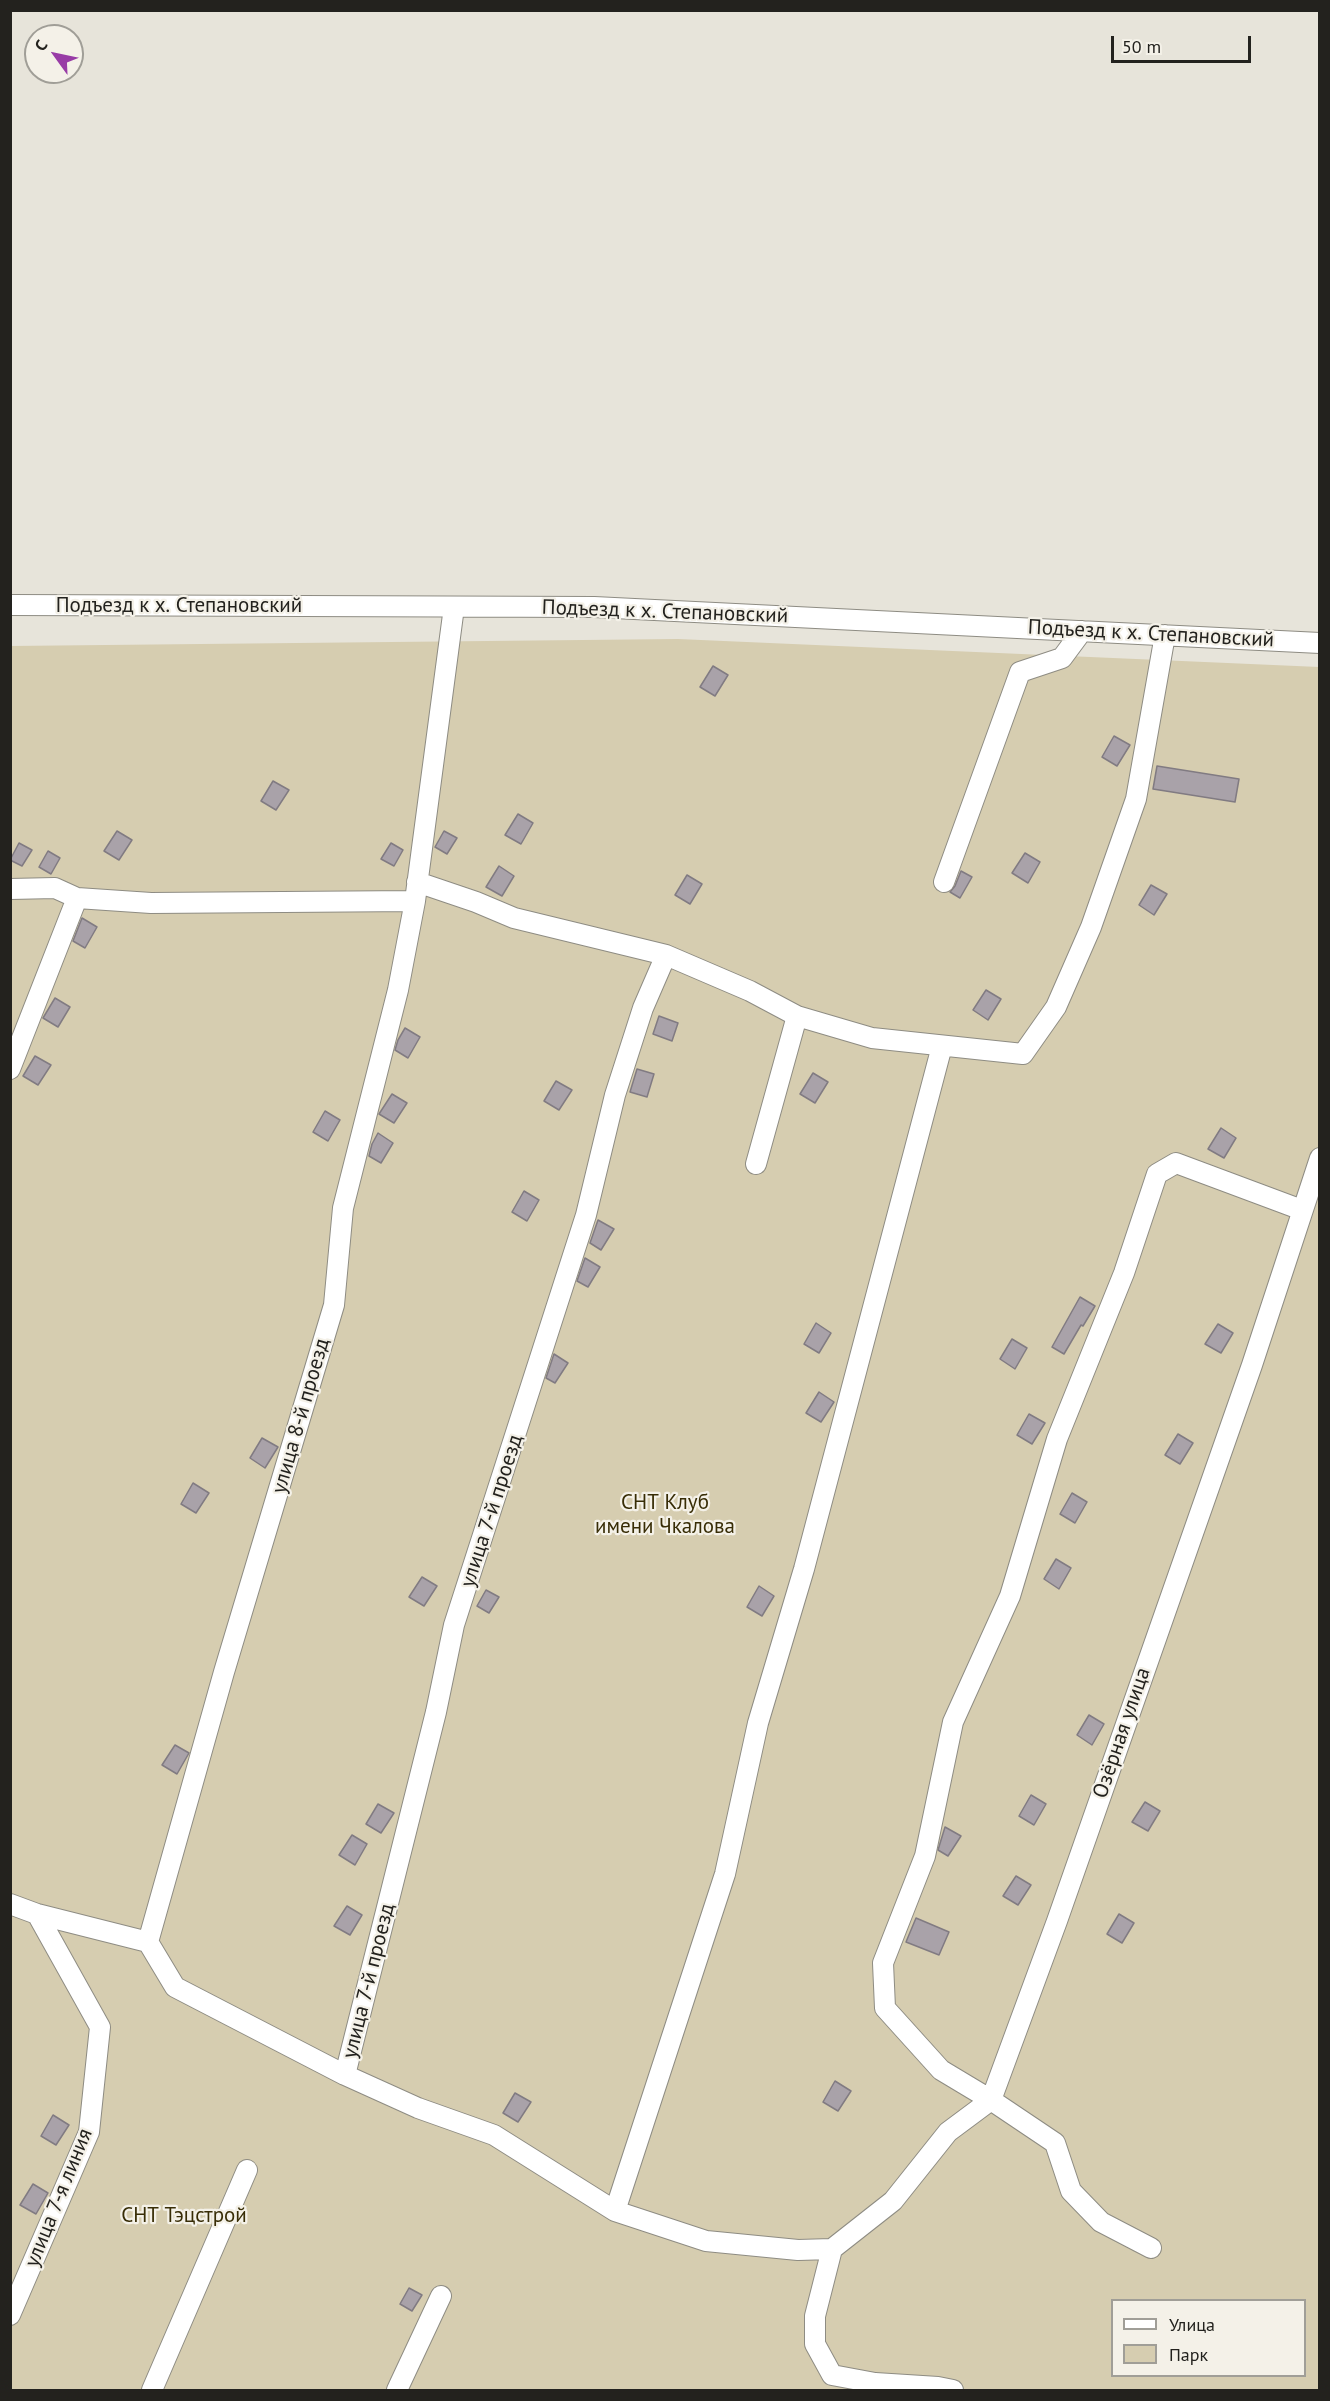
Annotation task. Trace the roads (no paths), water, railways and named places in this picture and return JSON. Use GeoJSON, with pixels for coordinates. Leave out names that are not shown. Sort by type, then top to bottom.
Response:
{"type":"FeatureCollection","features":[{"type":"Feature","properties":{"kind":"street","name":"Подъезд к х. Степановский"},"geometry":{"type":"LineString","coordinates":[[10,605],[594,607],[1320,642]]}},
{"type":"Feature","properties":{"kind":"street","name":"улица 8-й проезд"},"geometry":{"type":"LineString","coordinates":[[148,1942],[224,1672],[334,1305],[343,1208],[398,990],[416,892],[453,608]]}},
{"type":"Feature","properties":{"kind":"street"},"geometry":{"type":"LineString","coordinates":[[944,882],[1020,672],[1062,658],[1082,631]]}},
{"type":"Feature","properties":{"kind":"street"},"geometry":{"type":"LineString","coordinates":[[10,889],[55,888],[77,898],[151,903],[416,892],[476,902],[514,918],[666,955],[750,991],[797,1016],[872,1038],[1023,1054],[1056,1007],[1091,927],[1136,799],[1165,635]]}},
{"type":"Feature","properties":{"kind":"street"},"geometry":{"type":"LineString","coordinates":[[10,1070],[77,898]]}},
{"type":"Feature","properties":{"kind":"street","name":"улица 7-й проезд"},"geometry":{"type":"LineString","coordinates":[[345,2075],[436,1712],[454,1625],[586,1215],[619,1084],[643,1008],[666,955]]}},
{"type":"Feature","properties":{"kind":"street"},"geometry":{"type":"LineString","coordinates":[[756,1164],[797,1016]]}},
{"type":"Feature","properties":{"kind":"street"},"geometry":{"type":"LineString","coordinates":[[615,2211],[725,1874],[758,1723],[804,1569],[942,1046]]}},
{"type":"Feature","properties":{"kind":"street","name":"Озёрная улица"},"geometry":{"type":"LineString","coordinates":[[991,2100],[1057,1921],[1252,1365],[1320,1158]]}},
{"type":"Feature","properties":{"kind":"street"},"geometry":{"type":"LineString","coordinates":[[1151,2248],[1101,2222],[1071,2191],[1055,2143],[942,2070],[885,2008],[883,1963],[925,1856],[953,1722],[1010,1596],[1057,1439],[1124,1273],[1157,1174],[1176,1163],[1302,1210]]}},
{"type":"Feature","properties":{"kind":"street"},"geometry":{"type":"LineString","coordinates":[[10,1904],[37,1914],[148,1942],[175,1987],[345,2075],[418,2108],[494,2135],[615,2211],[706,2241],[798,2250],[832,2249],[893,2201],[948,2132],[991,2100]]}},
{"type":"Feature","properties":{"kind":"street","name":"улица 7-я линия"},"geometry":{"type":"LineString","coordinates":[[10,2315],[89,2132],[100,2027],[37,1914]]}},
{"type":"Feature","properties":{"kind":"street"},"geometry":{"type":"LineString","coordinates":[[152,2391],[247,2170]]}},
{"type":"Feature","properties":{"kind":"street"},"geometry":{"type":"LineString","coordinates":[[832,2249],[815,2316],[815,2344],[832,2375],[875,2383],[938,2387],[953,2391]]}},
{"type":"Feature","properties":{"kind":"street"},"geometry":{"type":"LineString","coordinates":[[397,2391],[441,2296]]}},
{"type":"Feature","properties":{"kind":"park label","name":"СНТ Клуб имени Чкалова"},"geometry":{"type":"Point","coordinates":[665,1515]}},
{"type":"Feature","properties":{"kind":"park label","name":"СНТ Тэцстрой"},"geometry":{"type":"Point","coordinates":[184,2216]}}]}
